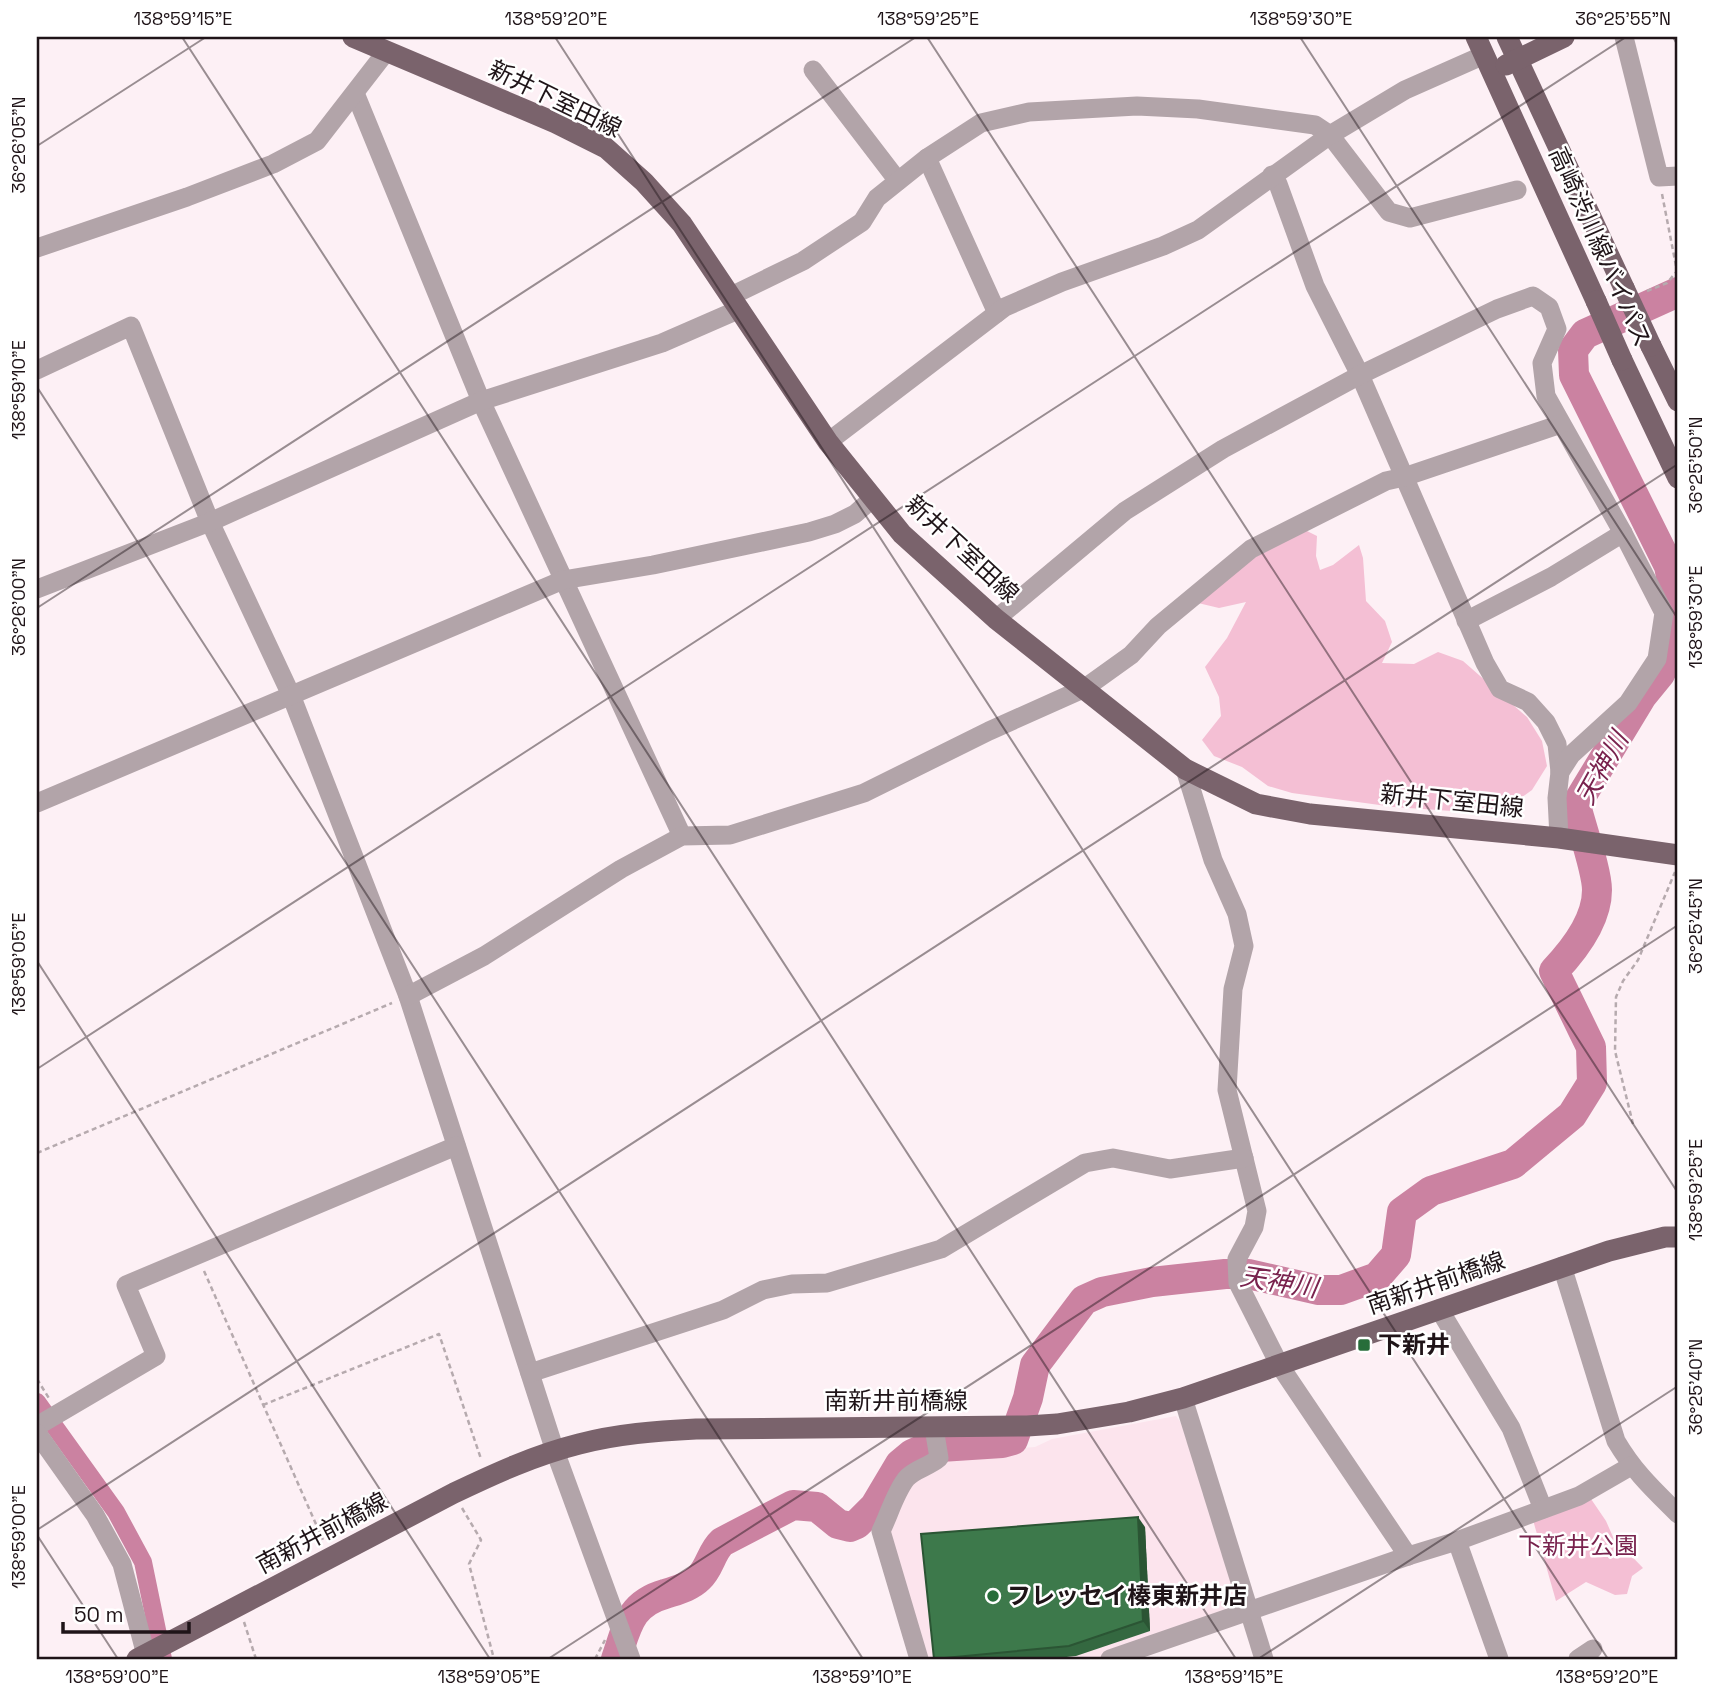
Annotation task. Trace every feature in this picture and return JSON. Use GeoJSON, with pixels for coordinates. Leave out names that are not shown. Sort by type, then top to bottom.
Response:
{"type":"FeatureCollection","features":[{"type":"Feature","properties":{"kind":"main road","name":"新井下室田線"},"geometry":{"type":"LineString","coordinates":[[353,37],[556,123],[606,148],[644,182],[682,223],[828,442],[902,534],[996,619],[1185,769],[1256,804],[1310,814],[1559,838],[1677,862]]}},
{"type":"Feature","properties":{"kind":"main road","name":"高崎渋川線バイパス"},"geometry":{"type":"LineString","coordinates":[[1507,37],[1633,290],[1651,346],[1678,401]]}},
{"type":"Feature","properties":{"kind":"main road"},"geometry":{"type":"LineString","coordinates":[[1484,54],[1518,60],[1564,37]]}},
{"type":"Feature","properties":{"kind":"main road","name":"高崎渋川線バイパス"},"geometry":{"type":"LineString","coordinates":[[1484,54],[1678,478]]}},
{"type":"Feature","properties":{"kind":"main road","name":"南新井前橋線"},"geometry":{"type":"LineString","coordinates":[[143,1658],[454,1493],[487,1477],[555,1451],[617,1436],[669,1430],[1057,1424],[1129,1412],[1183,1398],[1280,1366],[1562,1266],[1640,1242],[1678,1237]]}},
{"type":"Feature","properties":{"kind":"street"},"geometry":{"type":"LineString","coordinates":[[1624,37],[1669,176]]}},
{"type":"Feature","properties":{"kind":"street"},"geometry":{"type":"LineString","coordinates":[[37,248],[187,197],[273,164],[317,141],[386,52]]}},
{"type":"Feature","properties":{"kind":"street"},"geometry":{"type":"LineString","coordinates":[[828,442],[1005,307],[1198,230],[1330,135],[1405,90],[1484,54]]}},
{"type":"Feature","properties":{"kind":"street"},"geometry":{"type":"LineString","coordinates":[[813,69],[898,181]]}},
{"type":"Feature","properties":{"kind":"street"},"geometry":{"type":"LineString","coordinates":[[355,93],[481,401],[682,836]]}},
{"type":"Feature","properties":{"kind":"street"},"geometry":{"type":"LineString","coordinates":[[37,589],[210,522],[481,401],[662,343],[735,303],[862,222],[877,198],[927,158],[981,123],[1029,112],[1137,106],[1198,109],[1315,125],[1330,135],[1389,212],[1410,218],[1517,190]]}},
{"type":"Feature","properties":{"kind":"street"},"geometry":{"type":"LineString","coordinates":[[927,158],[997,313]]}},
{"type":"Feature","properties":{"kind":"street"},"geometry":{"type":"LineString","coordinates":[[1272,175],[1278,184],[1315,286],[1360,375],[1485,663],[1500,689],[1528,702],[1546,722],[1557,744],[1560,772],[1557,798],[1559,838]]}},
{"type":"Feature","properties":{"kind":"street"},"geometry":{"type":"LineString","coordinates":[[996,619],[1125,511],[1223,449],[1360,375],[1497,309],[1533,296],[1549,307],[1557,328],[1542,363],[1546,396],[1623,533],[1664,614],[1657,659],[1628,703],[1571,755],[1560,772]]}},
{"type":"Feature","properties":{"kind":"street"},"geometry":{"type":"LineString","coordinates":[[37,370],[131,326],[210,522],[291,695],[408,996],[555,1451],[631,1659]]}},
{"type":"Feature","properties":{"kind":"street"},"geometry":{"type":"LineString","coordinates":[[408,996],[484,956],[621,869],[682,836],[730,835],[864,793],[989,731],[1085,688],[1131,655],[1158,626],[1251,549],[1386,481],[1561,424]]}},
{"type":"Feature","properties":{"kind":"street"},"geometry":{"type":"LineString","coordinates":[[37,803],[563,580],[653,565],[809,532],[855,514],[872,499]]}},
{"type":"Feature","properties":{"kind":"street"},"geometry":{"type":"LineString","coordinates":[[1466,621],[1551,577],[1623,533]]}},
{"type":"Feature","properties":{"kind":"street"},"geometry":{"type":"LineString","coordinates":[[1185,769],[1213,860],[1237,914],[1244,946],[1233,989],[1227,1090],[1257,1211],[1254,1227],[1237,1259],[1238,1283],[1280,1366],[1408,1556]]}},
{"type":"Feature","properties":{"kind":"street"},"geometry":{"type":"LineString","coordinates":[[143,1658],[122,1564],[47,1422],[156,1356],[126,1285],[456,1146]]}},
{"type":"Feature","properties":{"kind":"street"},"geometry":{"type":"LineString","coordinates":[[530,1373],[723,1310],[763,1290],[792,1284],[827,1283],[941,1249],[1085,1163],[1113,1157],[1170,1169],[1244,1158]]}},
{"type":"Feature","properties":{"kind":"street"},"geometry":{"type":"LineString","coordinates":[[1562,1266],[1616,1441],[1631,1466],[1660,1498],[1677,1510]]}},
{"type":"Feature","properties":{"kind":"street"},"geometry":{"type":"LineString","coordinates":[[1439,1309],[1511,1428],[1543,1509]]}},
{"type":"Feature","properties":{"kind":"street"},"geometry":{"type":"LineString","coordinates":[[1183,1398],[1264,1659]]}},
{"type":"Feature","properties":{"kind":"street"},"geometry":{"type":"LineString","coordinates":[[919,1659],[881,1531],[906,1478],[939,1458],[934,1427]]}},
{"type":"Feature","properties":{"kind":"street"},"geometry":{"type":"LineString","coordinates":[[1110,1659],[1457,1541],[1579,1496],[1631,1466]]}},
{"type":"Feature","properties":{"kind":"street"},"geometry":{"type":"LineString","coordinates":[[1457,1541],[1499,1659]]}},
{"type":"Feature","properties":{"kind":"path"},"geometry":{"type":"LineString","coordinates":[[1633,290],[1668,283],[1677,271],[1669,176]]}},
{"type":"Feature","properties":{"kind":"path"},"geometry":{"type":"LineString","coordinates":[[1633,1124],[1615,1051],[1616,997],[1623,981],[1638,960],[1677,862]]}},
{"type":"Feature","properties":{"kind":"path"},"geometry":{"type":"LineString","coordinates":[[37,1153],[408,996]]}},
{"type":"Feature","properties":{"kind":"path"},"geometry":{"type":"LineString","coordinates":[[197,1255],[331,1558]]}},
{"type":"Feature","properties":{"kind":"path"},"geometry":{"type":"LineString","coordinates":[[263,1405],[439,1334],[487,1477]]}},
{"type":"Feature","properties":{"kind":"path"},"geometry":{"type":"LineString","coordinates":[[37,1379],[47,1422]]}},
{"type":"Feature","properties":{"kind":"path"},"geometry":{"type":"LineString","coordinates":[[454,1493],[481,1540],[469,1564],[494,1659]]}},
{"type":"Feature","properties":{"kind":"path"},"geometry":{"type":"LineString","coordinates":[[239,1606],[256,1659]]}},
{"type":"Feature","properties":{"kind":"shaded area"},"geometry":{"type":"Polygon","coordinates":[[[1176,1416],[1181,1423],[1241,1606],[1235,1611],[1096,1659],[925,1659],[885,1536],[901,1494],[943,1453],[1035,1447],[1052,1439],[1176,1416]]]}},
{"type":"Feature","properties":{"kind":"green space"},"geometry":{"type":"Polygon","coordinates":[[[1303,529],[1317,536],[1316,556],[1320,570],[1333,565],[1359,545],[1363,558],[1366,601],[1385,621],[1392,642],[1382,663],[1414,664],[1438,652],[1463,661],[1527,717],[1542,741],[1547,766],[1532,790],[1503,811],[1394,807],[1292,793],[1268,786],[1242,767],[1214,756],[1202,740],[1221,716],[1219,697],[1205,667],[1227,638],[1246,602],[1219,608],[1198,603],[1201,589],[1303,529]]]}},
{"type":"Feature","properties":{"kind":"green space","name":"下新井公園"},"geometry":{"type":"Polygon","coordinates":[[[1591,1499],[1613,1537],[1643,1568],[1632,1576],[1627,1594],[1615,1595],[1586,1582],[1556,1601],[1533,1520],[1591,1499]]]}},
{"type":"Feature","properties":{"kind":"building"},"geometry":{"type":"Polygon","coordinates":[[[1138,1517],[1143,1621],[1069,1646],[934,1659],[921,1534],[1138,1517]]]}},
{"type":"Feature","properties":{"kind":"waterway","name":"天神川"},"geometry":{"type":"LineString","coordinates":[[1678,292],[1585,334],[1573,350],[1574,375],[1669,566],[1678,614]]}},
{"type":"Feature","properties":{"kind":"waterway","name":"天神川"},"geometry":{"type":"LineString","coordinates":[[616,1659],[627,1627],[637,1611],[653,1598],[695,1581],[703,1574],[722,1542],[793,1505],[817,1507],[838,1524],[850,1527],[857,1524],[875,1506],[900,1464],[912,1454],[925,1448],[1013,1440],[1028,1398],[1035,1365],[1084,1300],[1102,1292],[1152,1282],[1225,1274],[1248,1274],[1319,1290],[1341,1290],[1377,1277],[1396,1255],[1402,1212],[1431,1191],[1513,1164],[1572,1115],[1592,1083],[1591,1047],[1554,971],[1589,924],[1597,890],[1577,809],[1579,800],[1642,696],[1660,674],[1678,634]]}},
{"type":"Feature","properties":{"kind":"waterway"},"geometry":{"type":"LineString","coordinates":[[37,1402],[116,1512],[143,1562],[163,1659]]}},
{"type":"Feature","properties":{"kind":"place","name":"下新井"},"geometry":{"type":"Point","coordinates":[1364,1345]}},
{"type":"Feature","properties":{"kind":"place","name":"フレッセイ榛東新井店"},"geometry":{"type":"Point","coordinates":[993,1596]}}]}
